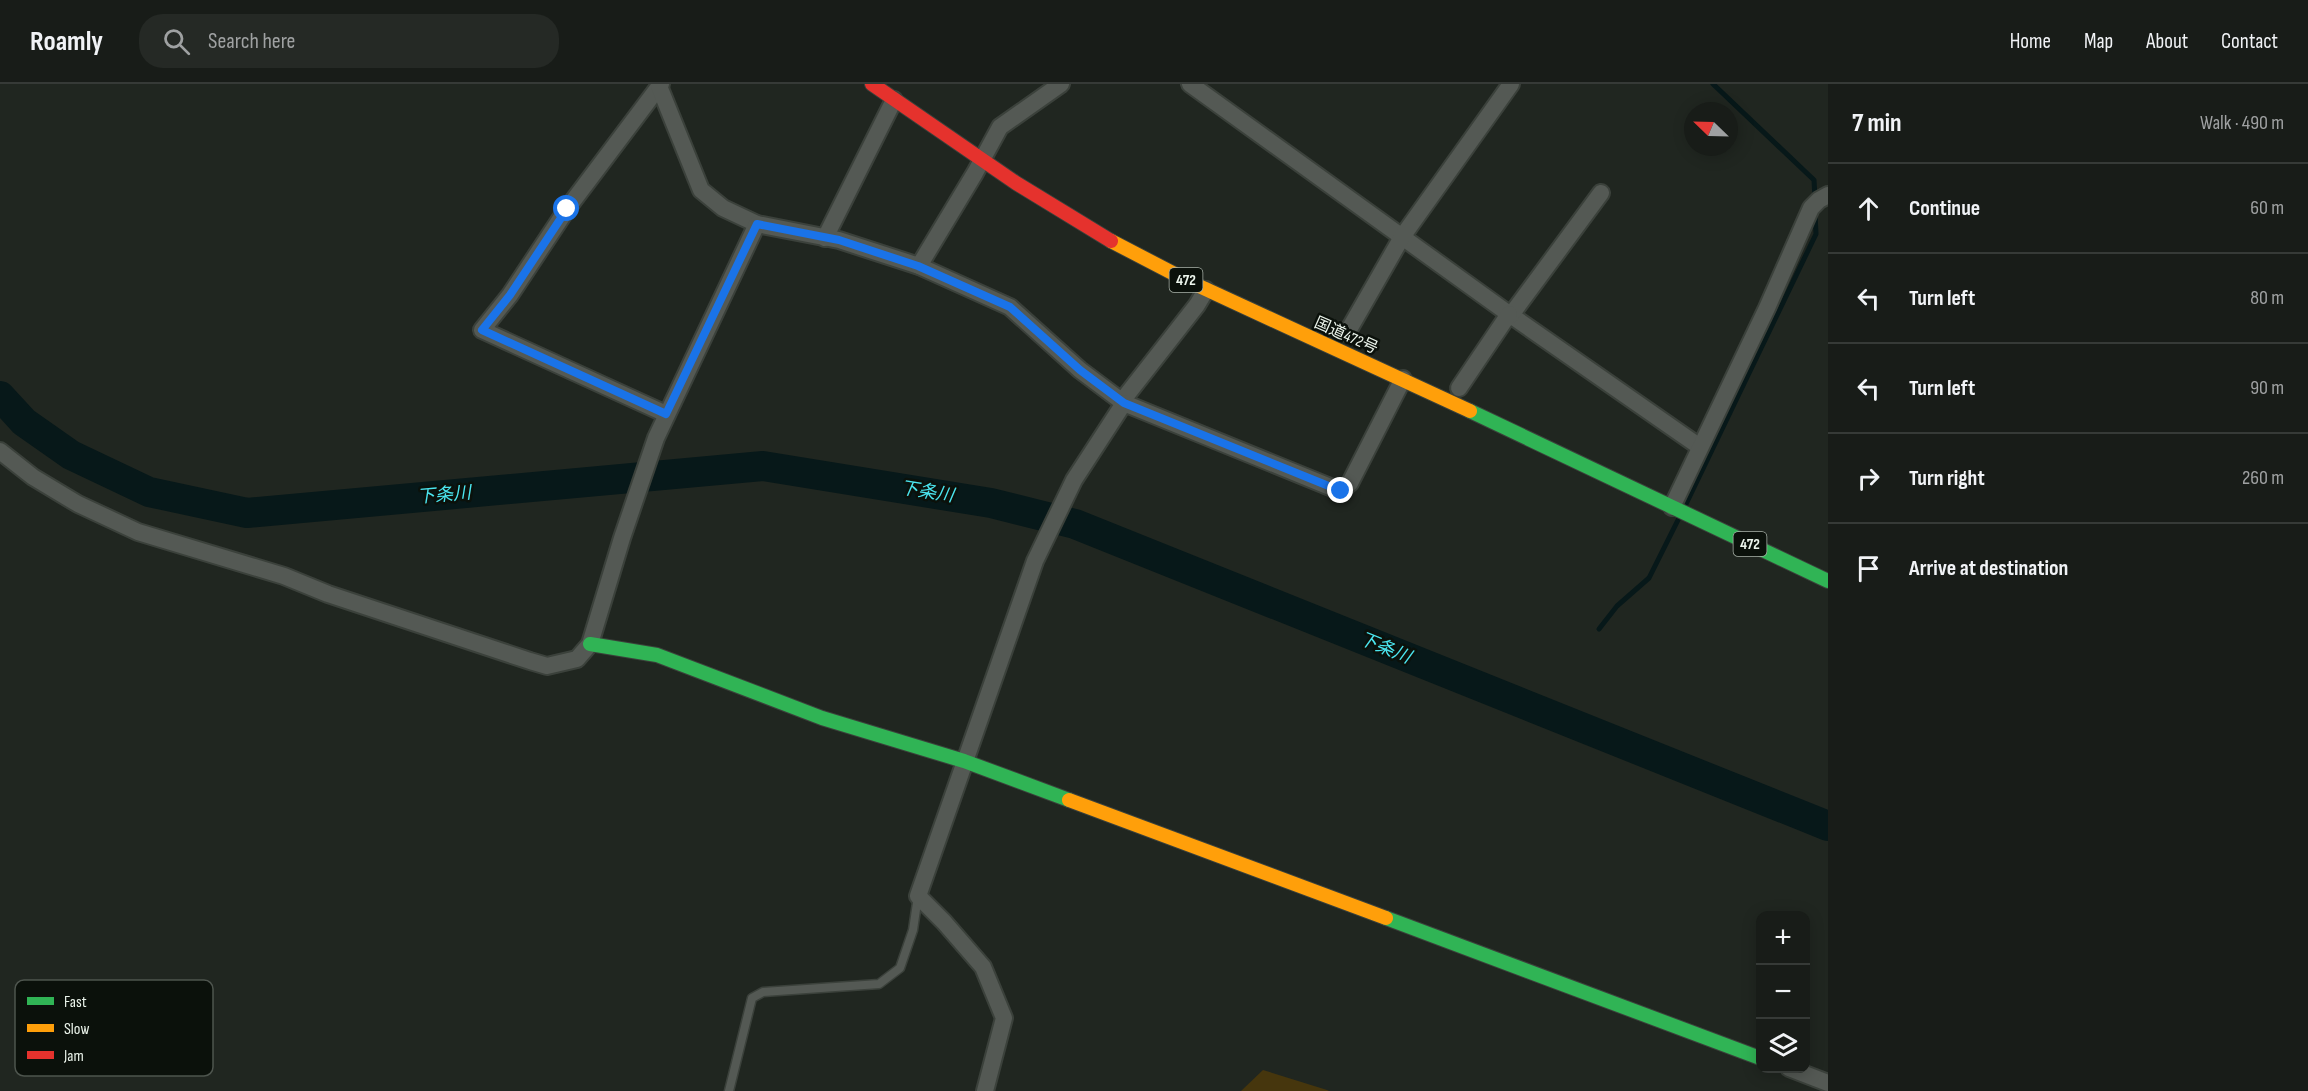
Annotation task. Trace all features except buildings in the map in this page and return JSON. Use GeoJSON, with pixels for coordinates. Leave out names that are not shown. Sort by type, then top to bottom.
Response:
{"type":"FeatureCollection","features":[{"type":"Feature","properties":{"kind":"main road","name":"国道472号"},"geometry":{"type":"LineString","coordinates":[[872,84],[1016,183],[1100,236],[1206,290],[1402,379],[1828,581]]}},
{"type":"Feature","properties":{"kind":"main road"},"geometry":{"type":"LineString","coordinates":[[590,644],[657,655],[822,718],[964,761],[1756,1056]]}},
{"type":"Feature","properties":{"kind":"street"},"geometry":{"type":"LineString","coordinates":[[918,266],[975,173],[1000,127],[1061,84]]}},
{"type":"Feature","properties":{"kind":"street"},"geometry":{"type":"LineString","coordinates":[[1190,84],[1510,314],[1700,447]]}},
{"type":"Feature","properties":{"kind":"street"},"geometry":{"type":"LineString","coordinates":[[1347,334],[1402,237],[1511,84]]}},
{"type":"Feature","properties":{"kind":"street"},"geometry":{"type":"LineString","coordinates":[[660,85],[701,190],[723,207],[757,224],[839,240],[918,266],[1010,307],[1080,370],[1123,402],[1341,491],[1350,483],[1402,379]]}},
{"type":"Feature","properties":{"kind":"street"},"geometry":{"type":"LineString","coordinates":[[660,85],[567,209],[510,295],[482,330],[666,414]]}},
{"type":"Feature","properties":{"kind":"street"},"geometry":{"type":"LineString","coordinates":[[825,238],[894,99]]}},
{"type":"Feature","properties":{"kind":"street"},"geometry":{"type":"LineString","coordinates":[[1459,388],[1510,314],[1601,193]]}},
{"type":"Feature","properties":{"kind":"street"},"geometry":{"type":"LineString","coordinates":[[1672,507],[1767,308],[1811,208],[1828,195]]}},
{"type":"Feature","properties":{"kind":"street"},"geometry":{"type":"LineString","coordinates":[[0,451],[33,477],[78,504],[138,532],[284,576],[328,594],[548,666],[577,659],[590,644],[656,438],[757,224]]}},
{"type":"Feature","properties":{"kind":"street"},"geometry":{"type":"LineString","coordinates":[[985,1091],[1004,1018],[983,967],[918,896],[1035,561],[1074,480],[1123,402],[1206,290]]}},
{"type":"Feature","properties":{"kind":"street"},"geometry":{"type":"LineString","coordinates":[[1802,1073],[1828,1083]]}},
{"type":"Feature","properties":{"kind":"lane"},"geometry":{"type":"LineString","coordinates":[[729,1091],[752,998],[763,992],[879,984],[900,968],[913,930],[918,896]]}},
{"type":"Feature","properties":{"kind":"shaded area"},"geometry":{"type":"Polygon","coordinates":[[[1263,1070],[1327,1090],[1329,1091],[1241,1091],[1263,1070]]]}},
{"type":"Feature","properties":{"kind":"waterway"},"geometry":{"type":"LineString","coordinates":[[1713,84],[1814,180],[1815,198]]}},
{"type":"Feature","properties":{"kind":"waterway"},"geometry":{"type":"LineString","coordinates":[[1686,504],[1816,234],[1815,213]]}},
{"type":"Feature","properties":{"kind":"waterway","name":"下条川"},"geometry":{"type":"LineString","coordinates":[[0,396],[24,422],[71,455],[149,492],[247,513],[763,466],[991,503],[1075,524],[1828,826]]}},
{"type":"Feature","properties":{"kind":"waterway"},"geometry":{"type":"LineString","coordinates":[[1599,629],[1617,606],[1649,578],[1678,520]]}},
{"type":"Feature","properties":{"kind":"traffic: fast"},"geometry":{"type":"LineString","coordinates":[[1470,411],[1828,581]]}},
{"type":"Feature","properties":{"kind":"traffic: fast"},"geometry":{"type":"LineString","coordinates":[[590,644],[657,655],[822,718],[964,761],[1069,800]]}},
{"type":"Feature","properties":{"kind":"traffic: fast"},"geometry":{"type":"LineString","coordinates":[[1386,918],[1756,1057]]}},
{"type":"Feature","properties":{"kind":"traffic: slow"},"geometry":{"type":"LineString","coordinates":[[1111,241],[1186,280],[1470,411]]}},
{"type":"Feature","properties":{"kind":"traffic: slow"},"geometry":{"type":"LineString","coordinates":[[1069,800],[1386,918]]}},
{"type":"Feature","properties":{"kind":"traffic: jam"},"geometry":{"type":"LineString","coordinates":[[872,84],[1016,183],[1111,241]]}},
{"type":"Feature","properties":{"kind":"route"},"geometry":{"type":"LineString","coordinates":[[567,209],[510,295],[482,330],[666,414],[757,224],[839,240],[918,266],[1010,307],[1080,370],[1124,403],[1156,418],[1341,491]]}}]}
